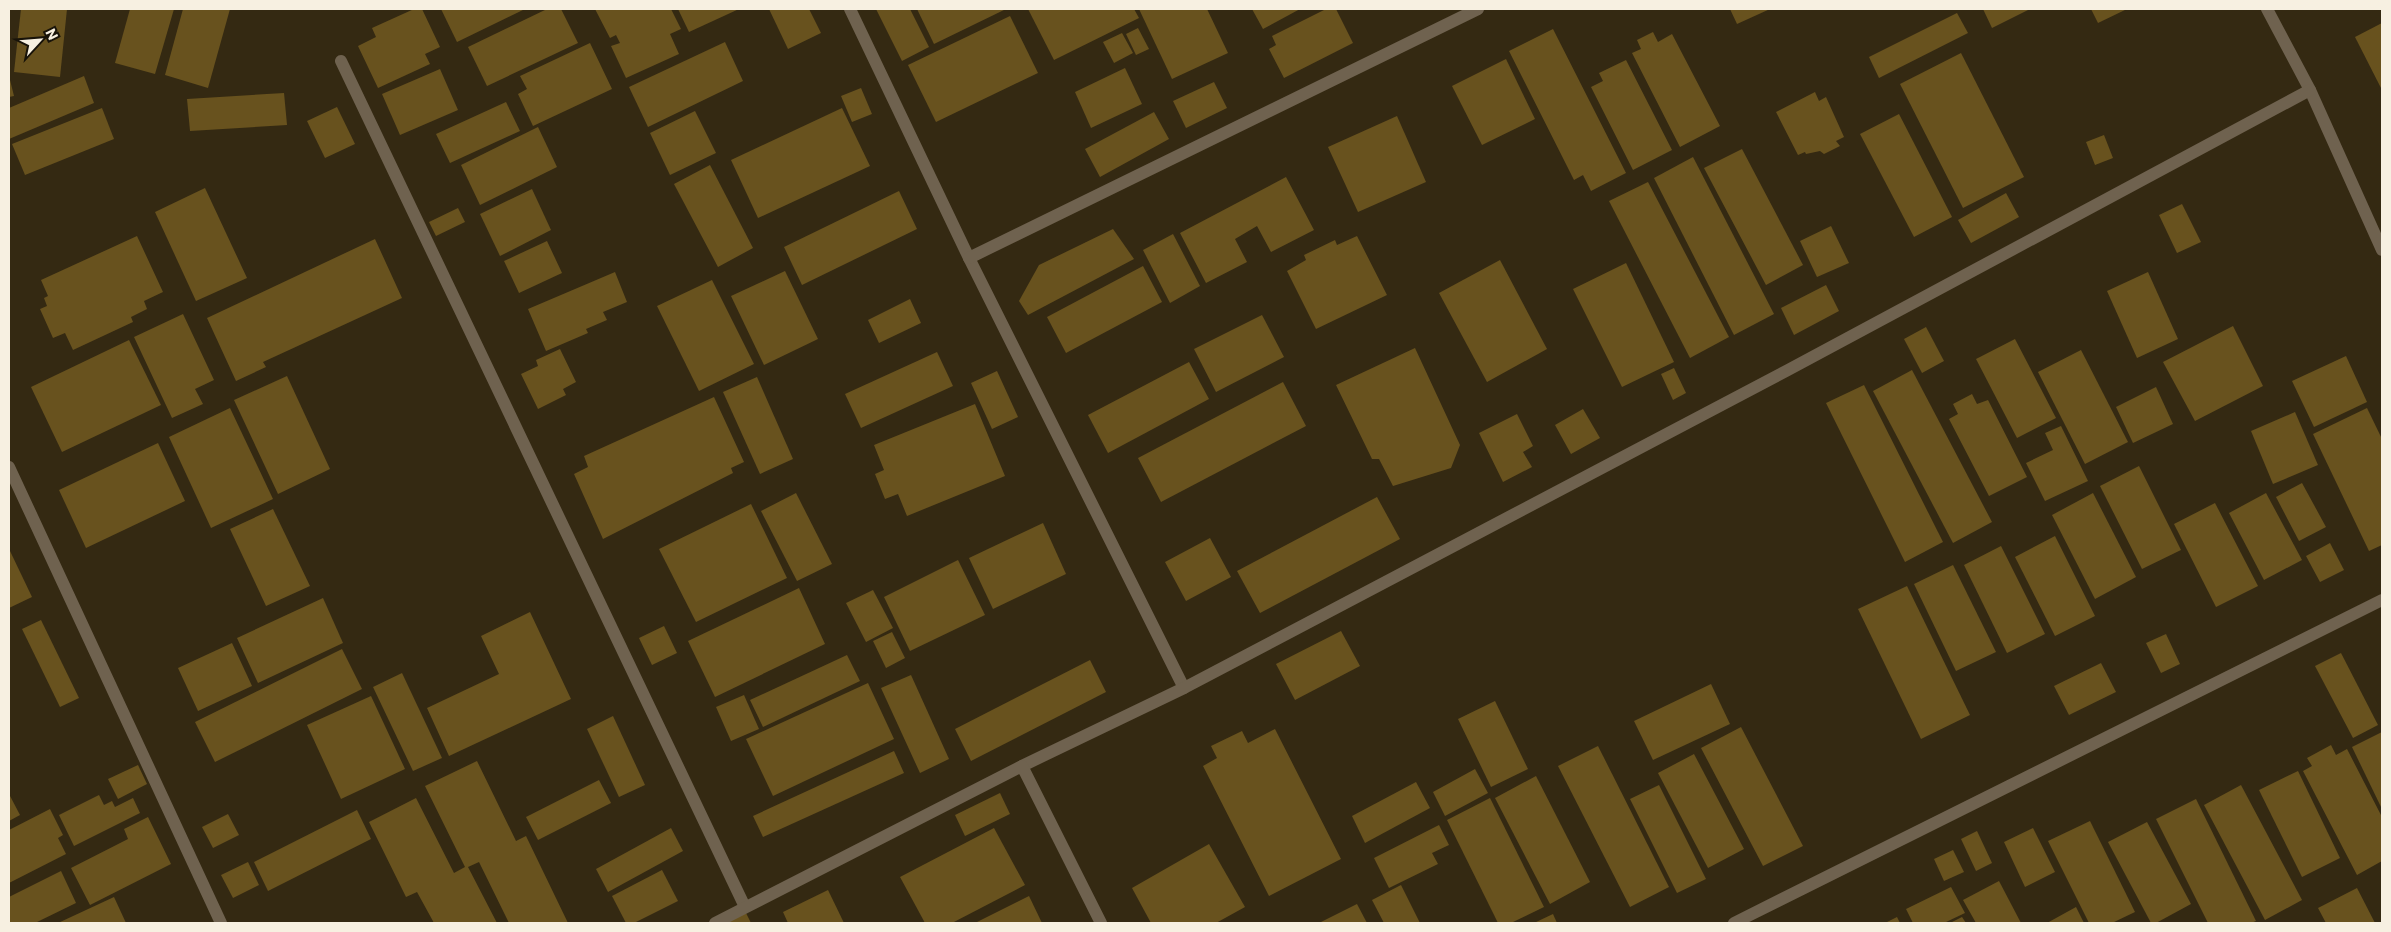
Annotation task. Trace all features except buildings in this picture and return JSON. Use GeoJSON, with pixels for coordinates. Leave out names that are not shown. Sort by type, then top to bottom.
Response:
{"type":"FeatureCollection","features":[{"type":"Feature","properties":{"kind":"street"},"geometry":{"type":"LineString","coordinates":[[850,9],[969,258],[1184,688]]}},
{"type":"Feature","properties":{"kind":"street"},"geometry":{"type":"LineString","coordinates":[[969,258],[1478,9]]}},
{"type":"Feature","properties":{"kind":"street"},"geometry":{"type":"LineString","coordinates":[[2267,9],[2310,90],[2382,250]]}},
{"type":"Feature","properties":{"kind":"street"},"geometry":{"type":"LineString","coordinates":[[341,61],[745,907]]}},
{"type":"Feature","properties":{"kind":"street"},"geometry":{"type":"LineString","coordinates":[[715,923],[1022,766],[1184,688],[1788,370],[2310,90]]}},
{"type":"Feature","properties":{"kind":"street"},"geometry":{"type":"LineString","coordinates":[[9,467],[221,923]]}},
{"type":"Feature","properties":{"kind":"street"},"geometry":{"type":"LineString","coordinates":[[1734,923],[2382,600]]}},
{"type":"Feature","properties":{"kind":"street"},"geometry":{"type":"LineString","coordinates":[[1022,766],[1101,923]]}}]}
